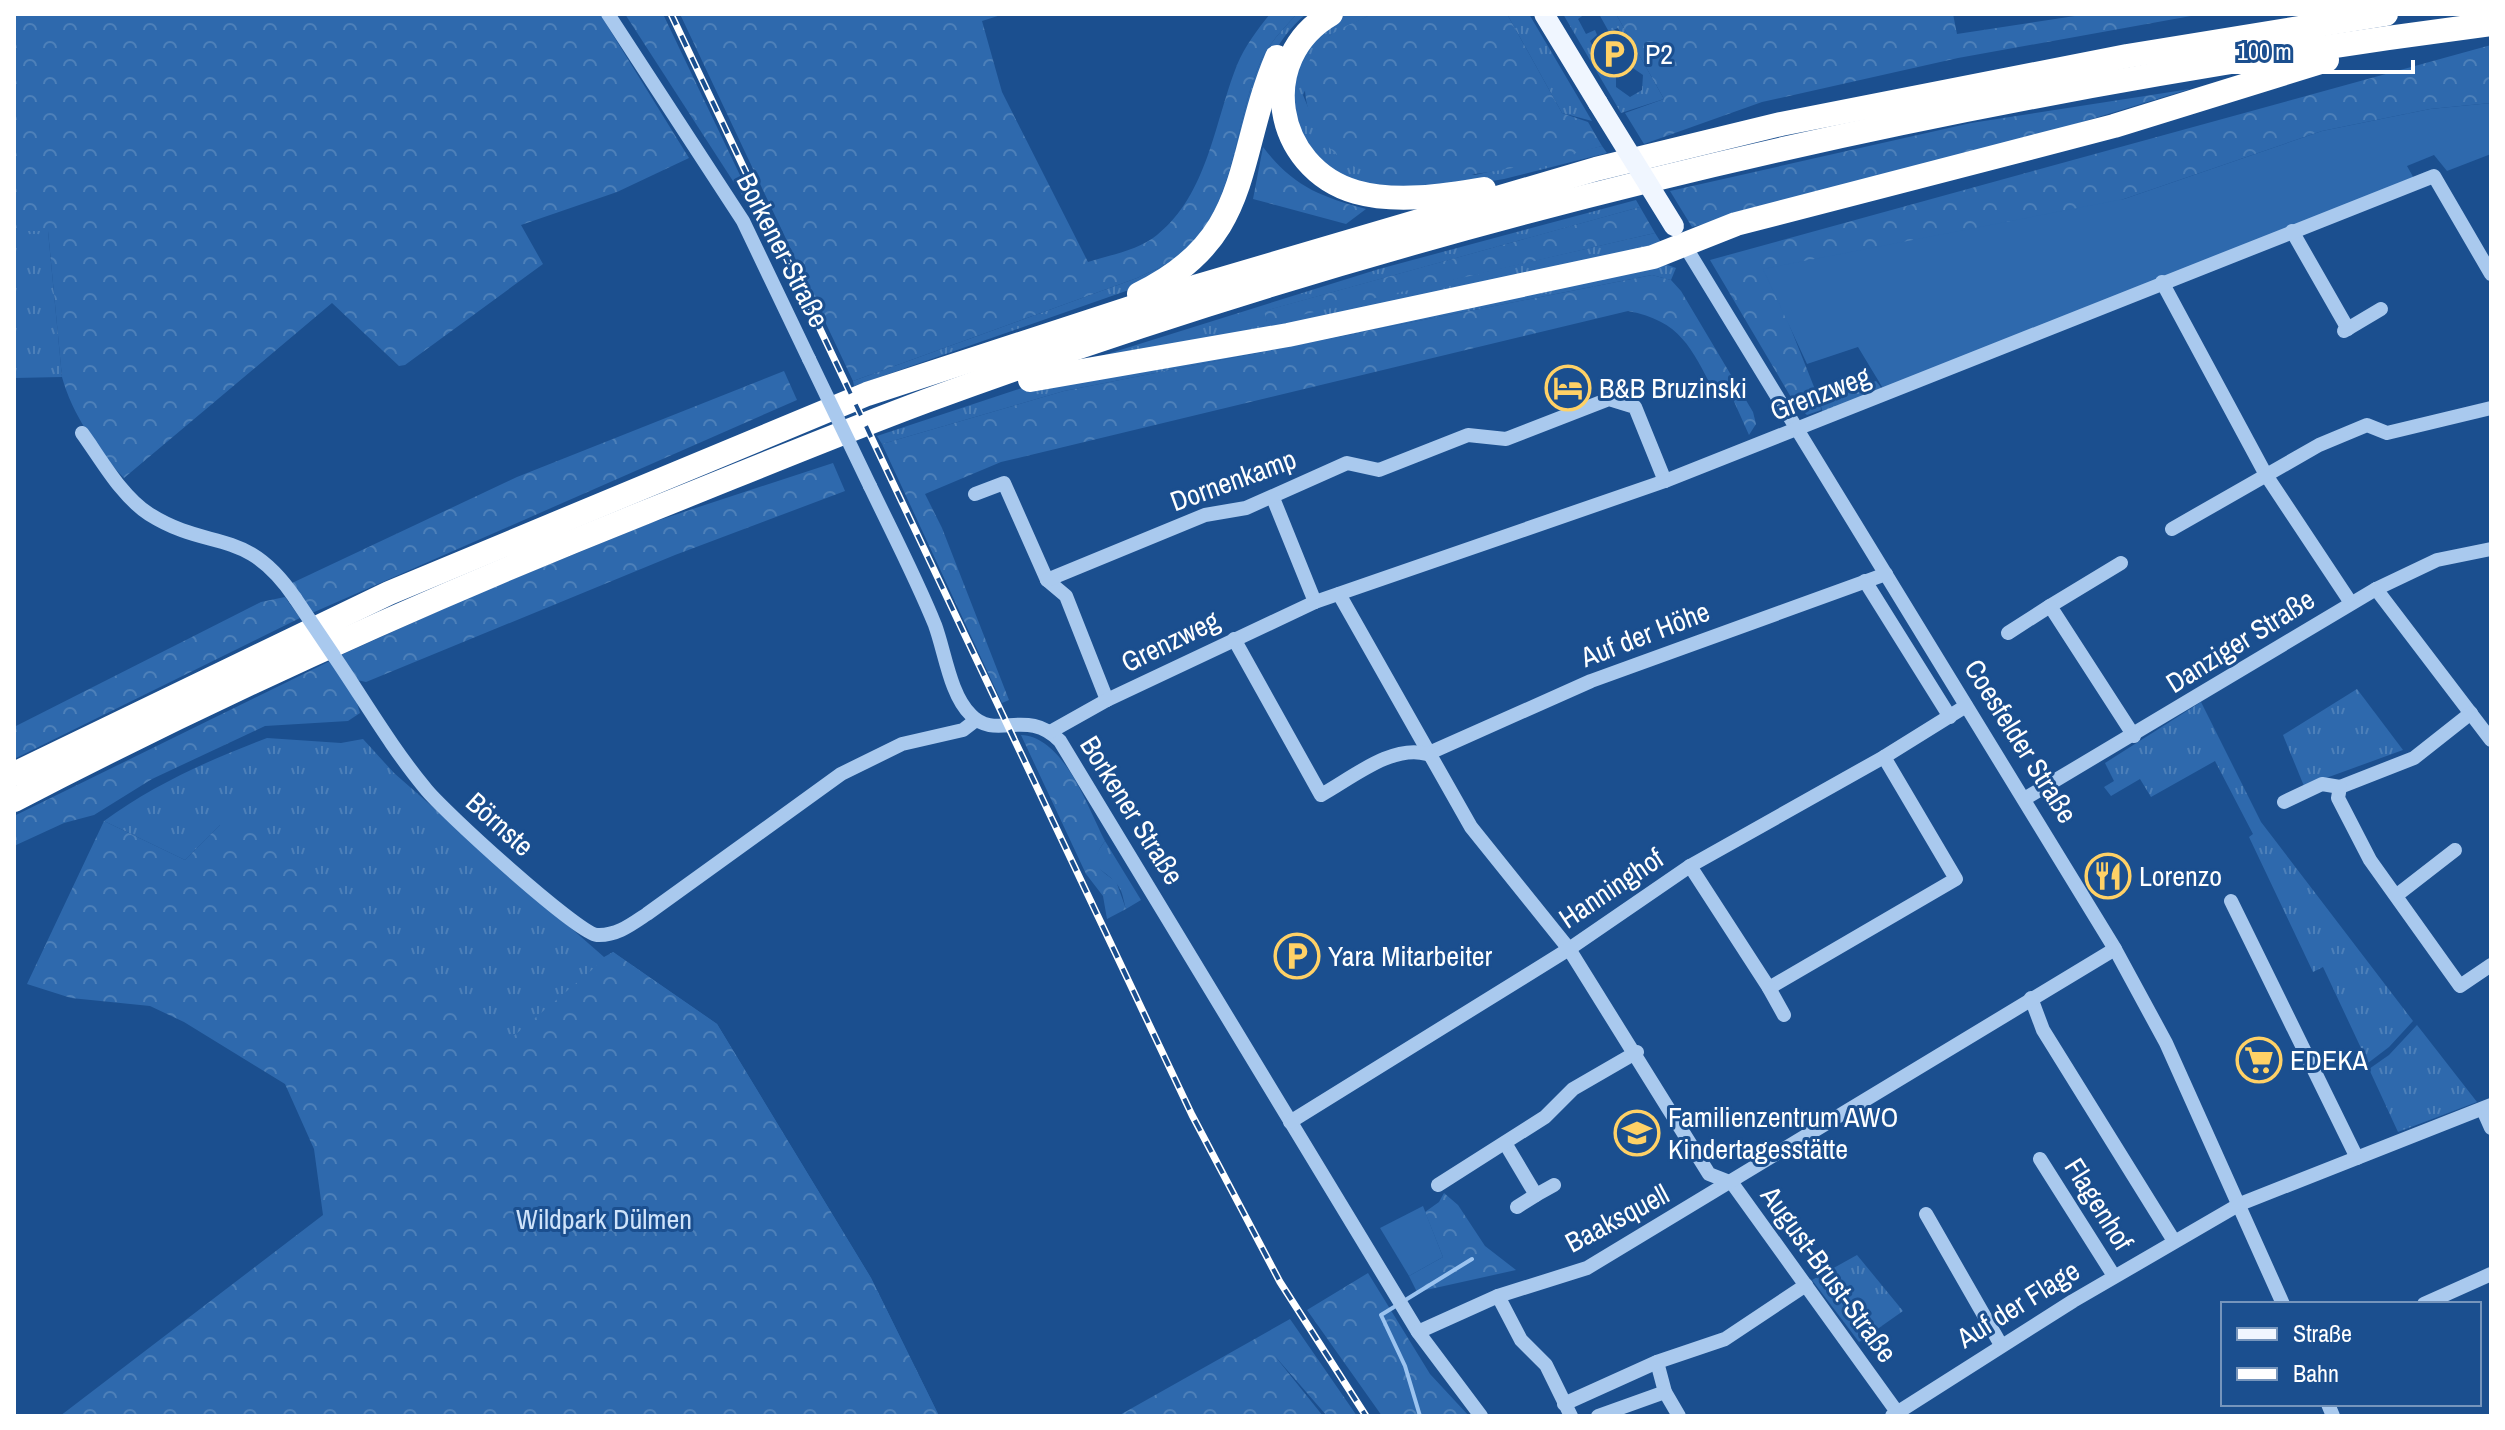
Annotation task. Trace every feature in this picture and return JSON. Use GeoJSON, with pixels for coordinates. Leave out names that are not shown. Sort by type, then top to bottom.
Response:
{"type":"FeatureCollection","features":[{"type":"Feature","properties":{"kind":"highway"},"geometry":{"type":"LineString","coordinates":[[1059,332],[1152,288],[1192,263],[1223,227],[1241,183],[1262,94],[1278,53],[1294,33],[1316,14]]}},
{"type":"Feature","properties":{"kind":"highway"},"geometry":{"type":"LineString","coordinates":[[1331,14],[1300,39],[1287,62],[1281,109],[1289,136],[1301,157],[1333,182],[1355,192],[1405,197],[1475,191],[1596,169]]}},
{"type":"Feature","properties":{"kind":"highway"},"geometry":{"type":"LineString","coordinates":[[14,774],[257,654],[535,530],[867,394],[1300,254],[1596,169],[1895,99],[2386,14]]}},
{"type":"Feature","properties":{"kind":"highway"},"geometry":{"type":"LineString","coordinates":[[14,800],[177,717],[539,553],[926,401],[1163,321],[1394,250],[1746,158],[2140,77],[2491,24]]}},
{"type":"Feature","properties":{"kind":"highway"},"geometry":{"type":"LineString","coordinates":[[926,401],[987,394],[1060,373],[1288,335],[1653,257],[1680,236],[1703,235],[2114,126],[2318,62],[2455,29]]}},
{"type":"Feature","properties":{"kind":"main road"},"geometry":{"type":"LineString","coordinates":[[1544,14],[1680,236]]}},
{"type":"Feature","properties":{"kind":"street","name":"Borkener Straße"},"geometry":{"type":"LineString","coordinates":[[608,14],[743,221],[934,624],[961,703],[976,720],[992,726],[1023,723],[1050,732],[1069,756],[1418,1332],[1481,1416]]}},
{"type":"Feature","properties":{"kind":"street","name":"Grenzweg"},"geometry":{"type":"LineString","coordinates":[[1050,732],[1107,700],[1315,602],[1665,481],[2434,176],[2491,274]]}},
{"type":"Feature","properties":{"kind":"street"},"geometry":{"type":"LineString","coordinates":[[2292,231],[2346,330],[2381,309]]}},
{"type":"Feature","properties":{"kind":"street","name":"Coesfelder Straße"},"geometry":{"type":"LineString","coordinates":[[1680,236],[2115,949],[2166,1043],[2282,1302]]}},
{"type":"Feature","properties":{"kind":"street"},"geometry":{"type":"LineString","coordinates":[[2162,282],[2266,475],[2351,603]]}},
{"type":"Feature","properties":{"kind":"street","name":"Dornenkamp"},"geometry":{"type":"LineString","coordinates":[[1047,580],[1205,515],[1246,508],[1273,498],[1347,463],[1379,470],[1468,435],[1506,439],[1609,399],[1635,407],[1665,481]]}},
{"type":"Feature","properties":{"kind":"street"},"geometry":{"type":"LineString","coordinates":[[2172,529],[2319,445],[2367,425],[2387,433],[2491,408]]}},
{"type":"Feature","properties":{"kind":"street","name":"Börnste"},"geometry":{"type":"LineString","coordinates":[[82,433],[114,477],[146,512],[183,532],[219,538],[249,550],[276,571],[425,790],[546,901],[572,923],[595,935],[620,932],[841,774],[902,744],[963,730],[976,720]]}},
{"type":"Feature","properties":{"kind":"street"},"geometry":{"type":"LineString","coordinates":[[975,494],[1004,483],[1047,580],[1066,596],[1107,700]]}},
{"type":"Feature","properties":{"kind":"street"},"geometry":{"type":"LineString","coordinates":[[1273,498],[1315,602]]}},
{"type":"Feature","properties":{"kind":"street","name":"Danziger Straße"},"geometry":{"type":"LineString","coordinates":[[2024,799],[2376,589],[2437,560],[2491,549]]}},
{"type":"Feature","properties":{"kind":"street"},"geometry":{"type":"LineString","coordinates":[[2008,633],[2121,563]]}},
{"type":"Feature","properties":{"kind":"street","name":"Auf der Höhe"},"geometry":{"type":"LineString","coordinates":[[1427,754],[1591,681],[1886,574]]}},
{"type":"Feature","properties":{"kind":"street","name":"Coesfelder Straße"},"geometry":{"type":"LineString","coordinates":[[1865,581],[1950,717]]}},
{"type":"Feature","properties":{"kind":"street"},"geometry":{"type":"LineString","coordinates":[[2376,589],[2491,739]]}},
{"type":"Feature","properties":{"kind":"street","name":"August-Brust-Straße"},"geometry":{"type":"LineString","coordinates":[[1339,594],[1471,827],[1569,949],[1637,1052],[1709,1174],[1732,1183],[1895,1414]]}},
{"type":"Feature","properties":{"kind":"street"},"geometry":{"type":"LineString","coordinates":[[2050,606],[2134,736]]}},
{"type":"Feature","properties":{"kind":"street"},"geometry":{"type":"LineString","coordinates":[[1234,639],[1321,795],[1396,754],[1410,749],[1427,754]]}},
{"type":"Feature","properties":{"kind":"street","name":"Hanninghof"},"geometry":{"type":"LineString","coordinates":[[1290,1122],[1569,949],[1690,866],[1884,757],[1966,706]]}},
{"type":"Feature","properties":{"kind":"street"},"geometry":{"type":"LineString","coordinates":[[2284,802],[2322,784],[2340,787],[2414,758],[2471,713]]}},
{"type":"Feature","properties":{"kind":"street"},"geometry":{"type":"LineString","coordinates":[[1769,988],[1956,879],[1884,757]]}},
{"type":"Feature","properties":{"kind":"street"},"geometry":{"type":"LineString","coordinates":[[2340,787],[2338,798],[2370,860],[2460,986],[2491,965]]}},
{"type":"Feature","properties":{"kind":"street"},"geometry":{"type":"LineString","coordinates":[[2397,895],[2455,850]]}},
{"type":"Feature","properties":{"kind":"street"},"geometry":{"type":"LineString","coordinates":[[1690,866],[1784,1015]]}},
{"type":"Feature","properties":{"kind":"street"},"geometry":{"type":"LineString","coordinates":[[2231,901],[2357,1158]]}},
{"type":"Feature","properties":{"kind":"street","name":"Baaksquell"},"geometry":{"type":"LineString","coordinates":[[1418,1332],[1498,1296],[1587,1268],[2115,949]]}},
{"type":"Feature","properties":{"kind":"street"},"geometry":{"type":"LineString","coordinates":[[2031,998],[2043,1030],[2174,1241]]}},
{"type":"Feature","properties":{"kind":"street"},"geometry":{"type":"LineString","coordinates":[[1438,1185],[1545,1117],[1573,1089],[1637,1052]]}},
{"type":"Feature","properties":{"kind":"street"},"geometry":{"type":"LineString","coordinates":[[2487,1108],[2491,1128]]}},
{"type":"Feature","properties":{"kind":"street","name":"Auf der Flage"},"geometry":{"type":"LineString","coordinates":[[1895,1414],[2114,1276],[2240,1204],[2487,1108]]}},
{"type":"Feature","properties":{"kind":"street"},"geometry":{"type":"LineString","coordinates":[[1505,1143],[1536,1195]]}},
{"type":"Feature","properties":{"kind":"street","name":"Flagenhof"},"geometry":{"type":"LineString","coordinates":[[2040,1159],[2114,1276]]}},
{"type":"Feature","properties":{"kind":"street"},"geometry":{"type":"LineString","coordinates":[[1517,1207],[1554,1185]]}},
{"type":"Feature","properties":{"kind":"street"},"geometry":{"type":"LineString","coordinates":[[1926,1214],[2001,1345]]}},
{"type":"Feature","properties":{"kind":"street"},"geometry":{"type":"LineString","coordinates":[[2428,1302],[2491,1274]]}},
{"type":"Feature","properties":{"kind":"street"},"geometry":{"type":"LineString","coordinates":[[1498,1296],[1521,1340],[1546,1365],[1568,1410],[1657,1362],[1725,1339],[1806,1285]]}},
{"type":"Feature","properties":{"kind":"street"},"geometry":{"type":"LineString","coordinates":[[1657,1362],[1665,1392],[1679,1416]]}},
{"type":"Feature","properties":{"kind":"street"},"geometry":{"type":"LineString","coordinates":[[1598,1416],[1665,1392]]}},
{"type":"Feature","properties":{"kind":"green space"},"geometry":{"type":"Polygon","coordinates":[[[14,14],[600,14],[689,158],[617,192],[521,225],[543,264],[405,365],[399,366],[332,303],[124,478],[87,431],[66,391],[62,377],[48,231],[14,231],[14,14]]]}},
{"type":"Feature","properties":{"kind":"green space"},"geometry":{"type":"Polygon","coordinates":[[[625,14],[663,14],[748,192],[742,195],[625,14]]]}},
{"type":"Feature","properties":{"kind":"green space"},"geometry":{"type":"Polygon","coordinates":[[[680,14],[1004,14],[982,21],[1002,92],[1088,262],[1142,245],[1174,218],[1199,178],[1237,65],[1248,45],[1270,14],[1297,14],[1263,56],[1223,190],[1199,235],[1180,255],[1137,278],[853,381],[680,14]]]}},
{"type":"Feature","properties":{"kind":"green space"},"geometry":{"type":"Polygon","coordinates":[[[1297,14],[1306,14],[1285,36],[1270,60],[1260,87],[1229,199],[1216,225],[1184,258],[1146,284],[854,386],[853,381],[1137,278],[1180,255],[1199,235],[1223,190],[1263,56],[1297,14]]]}},
{"type":"Feature","properties":{"kind":"green space"},"geometry":{"type":"Polygon","coordinates":[[[1340,14],[1372,14],[1329,36],[1303,95],[1317,129],[1475,175],[1602,146],[1607,153],[1504,179],[1450,188],[1348,184],[1301,146],[1287,81],[1323,23],[1340,14]]]}},
{"type":"Feature","properties":{"kind":"green space"},"geometry":{"type":"Polygon","coordinates":[[[1372,14],[1507,14],[1562,113],[1588,122],[1602,146],[1515,167],[1456,176],[1397,175],[1350,165],[1335,154],[1313,122],[1305,84],[1308,66],[1321,43],[1341,28],[1372,14]]]}},
{"type":"Feature","properties":{"kind":"green space"},"geometry":{"type":"Polygon","coordinates":[[[1507,14],[1529,14],[1592,121],[1562,113],[1507,14]]]}},
{"type":"Feature","properties":{"kind":"green space"},"geometry":{"type":"Polygon","coordinates":[[[1563,14],[1585,14],[1578,19],[1586,34],[1595,30],[1597,35],[1590,41],[1598,56],[1607,51],[1609,57],[1601,62],[1608,73],[1616,69],[1616,87],[1630,97],[1642,90],[1643,75],[1627,64],[1618,49],[1626,44],[1618,28],[1609,32],[1599,14],[1616,14],[1664,99],[1621,113],[1563,14]]]}},
{"type":"Feature","properties":{"kind":"green space"},"geometry":{"type":"Polygon","coordinates":[[[1616,14],[1953,14],[1957,34],[2088,14],[2202,14],[1958,58],[1762,102],[1644,144],[1625,113],[1664,99],[1616,14]]]}},
{"type":"Feature","properties":{"kind":"green space"},"geometry":{"type":"Polygon","coordinates":[[[2491,45],[2491,103],[2430,109],[2322,131],[2124,199],[1789,324],[1820,402],[1821,410],[1807,415],[1795,404],[1710,260],[2491,45]]]}},
{"type":"Feature","properties":{"kind":"green space"},"geometry":{"type":"Polygon","coordinates":[[[2190,89],[1964,158],[1692,227],[1670,191],[1971,123],[2190,89]]]}},
{"type":"Feature","properties":{"kind":"green space"},"geometry":{"type":"Polygon","coordinates":[[[2491,103],[2491,154],[2447,171],[2434,155],[2407,166],[2416,182],[1887,395],[1858,347],[1807,364],[1763,269],[2124,199],[2322,131],[2430,109],[2491,103]]]}},
{"type":"Feature","properties":{"kind":"green space"},"geometry":{"type":"Polygon","coordinates":[[[1263,147],[1285,171],[1308,188],[1366,209],[1346,224],[1253,199],[1263,147]]]}},
{"type":"Feature","properties":{"kind":"green space"},"geometry":{"type":"Polygon","coordinates":[[[1636,200],[1640,207],[1265,311],[1267,322],[1655,233],[1662,244],[1226,343],[1085,361],[1379,269],[1636,200]]]}},
{"type":"Feature","properties":{"kind":"green space"},"geometry":{"type":"Polygon","coordinates":[[[1640,207],[1655,233],[1267,323],[1264,311],[1640,207]]]}},
{"type":"Feature","properties":{"kind":"green space"},"geometry":{"type":"Polygon","coordinates":[[[14,231],[48,231],[62,377],[14,378],[14,231]]]}},
{"type":"Feature","properties":{"kind":"green space"},"geometry":{"type":"Polygon","coordinates":[[[1665,264],[1676,268],[1671,280],[1652,275],[1064,391],[882,444],[877,436],[1037,383],[1665,264]]]}},
{"type":"Feature","properties":{"kind":"green space"},"geometry":{"type":"Polygon","coordinates":[[[1652,275],[1671,280],[1681,291],[1753,412],[1756,424],[1749,435],[1732,397],[1714,391],[1691,349],[1682,339],[1661,322],[1628,311],[1001,462],[925,494],[942,528],[1009,700],[1002,703],[882,444],[1064,391],[1652,275]]]}},
{"type":"Feature","properties":{"kind":"green space"},"geometry":{"type":"Polygon","coordinates":[[[784,371],[797,400],[312,613],[292,583],[517,477],[784,371]]]}},
{"type":"Feature","properties":{"kind":"green space"},"geometry":{"type":"Polygon","coordinates":[[[1876,381],[1887,395],[1824,419],[1820,402],[1876,381]]]}},
{"type":"Feature","properties":{"kind":"green space"},"geometry":{"type":"Polygon","coordinates":[[[833,463],[845,491],[675,555],[366,682],[357,680],[341,655],[472,596],[653,522],[833,463]]]}},
{"type":"Feature","properties":{"kind":"green space"},"geometry":{"type":"Polygon","coordinates":[[[285,597],[300,618],[14,759],[14,727],[261,602],[285,597]]]}},
{"type":"Feature","properties":{"kind":"green space"},"geometry":{"type":"Polygon","coordinates":[[[330,661],[355,697],[360,713],[348,721],[265,726],[152,779],[94,815],[64,823],[14,846],[14,816],[330,661]]]}},
{"type":"Feature","properties":{"kind":"green space"},"geometry":{"type":"Polygon","coordinates":[[[2357,689],[2403,750],[2304,786],[2283,735],[2357,689]]]}},
{"type":"Feature","properties":{"kind":"green space"},"geometry":{"type":"Polygon","coordinates":[[[2201,702],[2261,822],[2413,1021],[2389,1047],[2368,1063],[2323,967],[2313,972],[2249,837],[2253,834],[2215,761],[2151,797],[2140,779],[2111,796],[2104,787],[2114,781],[2105,763],[2201,702]]]}},
{"type":"Feature","properties":{"kind":"green space"},"geometry":{"type":"Polygon","coordinates":[[[1021,735],[1050,747],[1072,776],[1105,841],[1097,859],[1100,869],[1116,881],[1126,909],[1107,919],[1103,896],[1086,874],[1021,735]]]}},
{"type":"Feature","properties":{"kind":"green space","name":"Wildpark Dülmen"},"geometry":{"type":"Polygon","coordinates":[[[267,738],[341,743],[363,739],[394,773],[604,957],[613,952],[717,1024],[871,1278],[939,1416],[62,1416],[377,1221],[220,825],[185,860],[104,821],[183,774],[267,738]]]}},
{"type":"Feature","properties":{"kind":"green space","name":"Wildpark Dülmen"},"geometry":{"type":"Polygon","coordinates":[[[104,821],[185,860],[220,825],[250,824],[304,865],[503,1045],[613,952],[717,1024],[871,1278],[939,1416],[60,1416],[323,1215],[314,1149],[285,1084],[184,1022],[150,1006],[71,998],[27,984],[104,821]]]}},
{"type":"Feature","properties":{"kind":"green space"},"geometry":{"type":"Polygon","coordinates":[[[1105,841],[1141,900],[1126,909],[1116,882],[1097,864],[1098,851],[1105,841]]]}},
{"type":"Feature","properties":{"kind":"green space"},"geometry":{"type":"Polygon","coordinates":[[[2417,1025],[2477,1102],[2398,1132],[2369,1069],[2389,1055],[2417,1025]]]}},
{"type":"Feature","properties":{"kind":"green space"},"geometry":{"type":"Polygon","coordinates":[[[1444,1193],[1458,1205],[1485,1246],[1516,1270],[1417,1292],[1409,1276],[1443,1257],[1425,1212],[1439,1202],[1444,1193]]]}},
{"type":"Feature","properties":{"kind":"green space"},"geometry":{"type":"Polygon","coordinates":[[[1423,1206],[1443,1257],[1409,1276],[1380,1228],[1423,1206]]]}},
{"type":"Feature","properties":{"kind":"green space"},"geometry":{"type":"Polygon","coordinates":[[[1857,1255],[1903,1311],[1859,1342],[1812,1280],[1857,1255]]]}},
{"type":"Feature","properties":{"kind":"green space"},"geometry":{"type":"Polygon","coordinates":[[[1368,1273],[1430,1374],[1469,1416],[1382,1416],[1307,1310],[1368,1273]]]}},
{"type":"Feature","properties":{"kind":"green space"},"geometry":{"type":"Polygon","coordinates":[[[1290,1319],[1357,1416],[1327,1416],[1274,1355],[1323,1416],[1118,1416],[1290,1319]]]}},
{"type":"Feature","properties":{"kind":"waterway"},"geometry":{"type":"LineString","coordinates":[[1420,1416],[1405,1366],[1381,1315],[1472,1259]]}},
{"type":"Feature","properties":{"kind":"railway"},"geometry":{"type":"LineString","coordinates":[[671,14],[1192,1115],[1280,1282],[1366,1416]]}},
{"type":"Feature","properties":{"kind":"place","name":"P2"},"geometry":{"type":"Point","coordinates":[1614,54]}},
{"type":"Feature","properties":{"kind":"place","name":"B&B Bruzinski"},"geometry":{"type":"Point","coordinates":[1568,388]}},
{"type":"Feature","properties":{"kind":"place","name":"Lorenzo"},"geometry":{"type":"Point","coordinates":[2108,876]}},
{"type":"Feature","properties":{"kind":"place","name":"Yara Mitarbeiter"},"geometry":{"type":"Point","coordinates":[1297,956]}},
{"type":"Feature","properties":{"kind":"place","name":"EDEKA"},"geometry":{"type":"Point","coordinates":[2259,1060]}},
{"type":"Feature","properties":{"kind":"place","name":"Familienzentrum AWO Kindertagesstätte"},"geometry":{"type":"Point","coordinates":[1637,1133]}}]}
